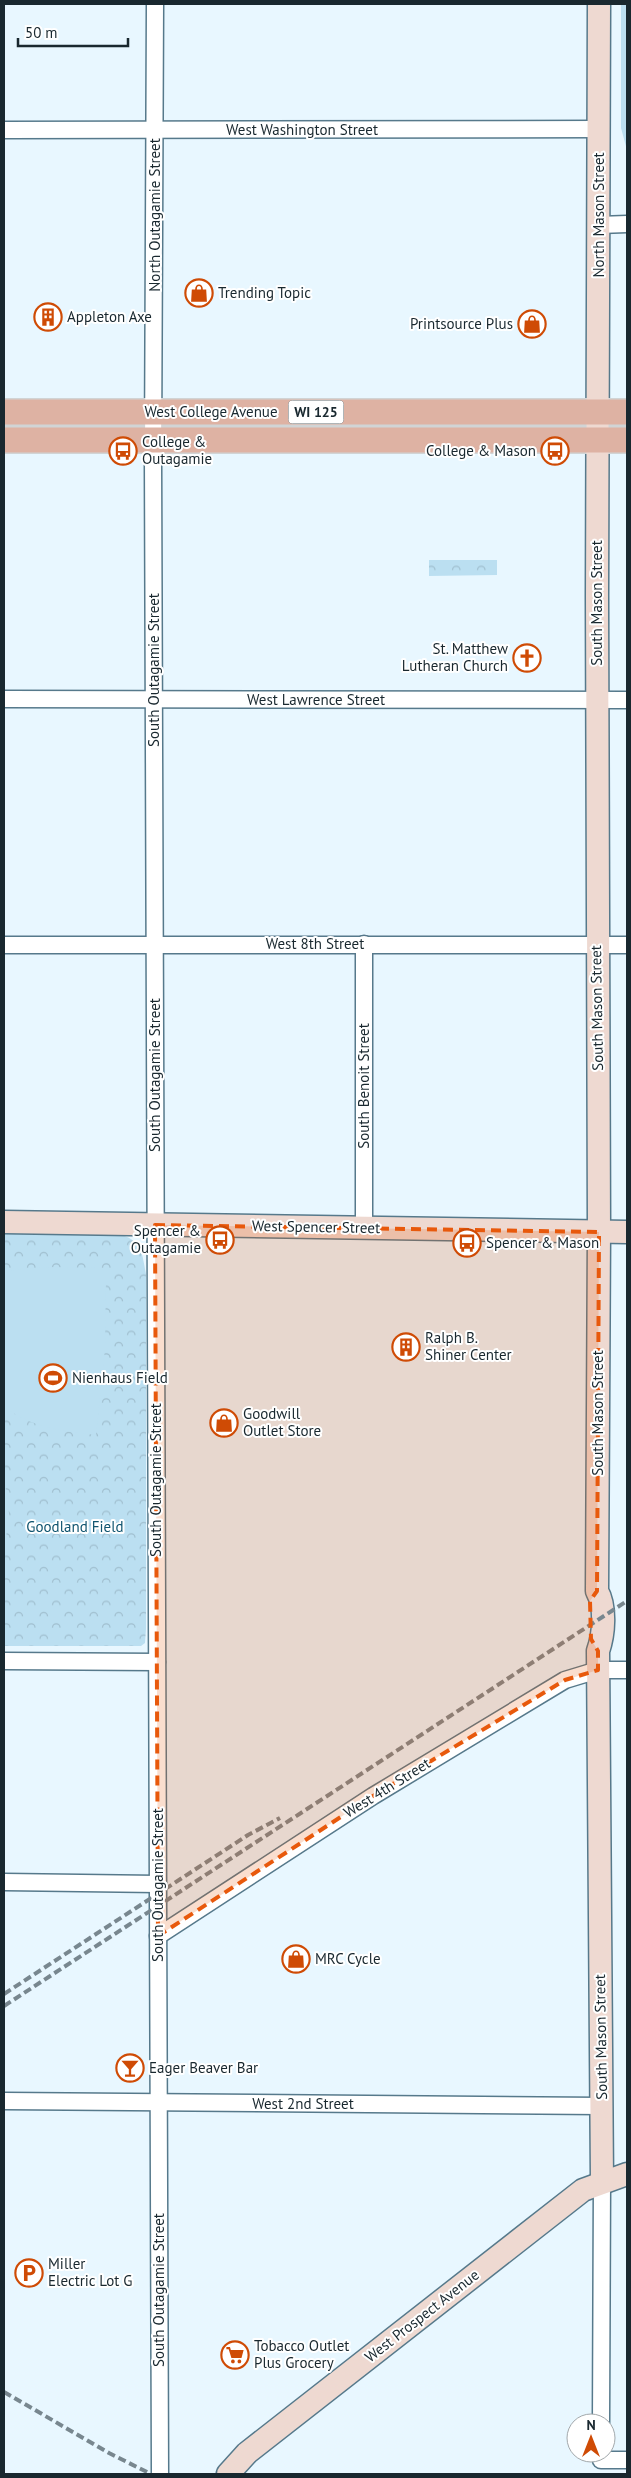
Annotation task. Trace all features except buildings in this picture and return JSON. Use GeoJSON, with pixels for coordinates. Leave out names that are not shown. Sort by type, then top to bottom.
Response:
{"type":"FeatureCollection","features":[{"type":"Feature","properties":{"kind":"main road","name":"North Mason Street"},"geometry":{"type":"LineString","coordinates":[[598,426],[599,4]]}},
{"type":"Feature","properties":{"kind":"main road","name":"West College Avenue"},"geometry":{"type":"LineString","coordinates":[[4,412],[154,426],[598,426],[627,412]]}},
{"type":"Feature","properties":{"kind":"main road","name":"West College Avenue"},"geometry":{"type":"LineString","coordinates":[[4,440],[154,426]]}},
{"type":"Feature","properties":{"kind":"main road","name":"West College Avenue"},"geometry":{"type":"LineString","coordinates":[[598,426],[627,440]]}},
{"type":"Feature","properties":{"kind":"main road","name":"South Mason Street"},"geometry":{"type":"LineString","coordinates":[[598,426],[597,945],[600,1232],[597,1591],[590,1601],[590,1610],[591,1639],[598,1661],[602,2181]]}},
{"type":"Feature","properties":{"kind":"main road","name":"West Spencer Street"},"geometry":{"type":"LineString","coordinates":[[4,1222],[627,1232]]}},
{"type":"Feature","properties":{"kind":"main road","name":"West Prospect Avenue"},"geometry":{"type":"LineString","coordinates":[[228,2474],[243,2457],[584,2190],[602,2181],[627,2174]]}},
{"type":"Feature","properties":{"kind":"street","name":"North Outagamie Street"},"geometry":{"type":"LineString","coordinates":[[154,426],[155,4]]}},
{"type":"Feature","properties":{"kind":"street","name":"West Washington Street"},"geometry":{"type":"LineString","coordinates":[[4,130],[600,129]]}},
{"type":"Feature","properties":{"kind":"street"},"geometry":{"type":"LineString","coordinates":[[599,224],[627,224]]}},
{"type":"Feature","properties":{"kind":"street","name":"South Outagamie Street"},"geometry":{"type":"LineString","coordinates":[[154,426],[160,2474]]}},
{"type":"Feature","properties":{"kind":"street","name":"West Lawrence Street"},"geometry":{"type":"LineString","coordinates":[[4,700],[627,700]]}},
{"type":"Feature","properties":{"kind":"street","name":"West 8th Street"},"geometry":{"type":"LineString","coordinates":[[4,944],[627,945]]}},
{"type":"Feature","properties":{"kind":"street","name":"South Benoit Street"},"geometry":{"type":"LineString","coordinates":[[364,944],[364,1228]]}},
{"type":"Feature","properties":{"kind":"street"},"geometry":{"type":"LineString","coordinates":[[4,1661],[158,1662]]}},
{"type":"Feature","properties":{"kind":"street","name":"West 4th Street"},"geometry":{"type":"LineString","coordinates":[[158,1936],[374,1796],[598,1661],[627,1670]]}},
{"type":"Feature","properties":{"kind":"street"},"geometry":{"type":"LineString","coordinates":[[4,1882],[158,1884]]}},
{"type":"Feature","properties":{"kind":"street","name":"West 2nd Street"},"geometry":{"type":"LineString","coordinates":[[4,2101],[602,2106]]}},
{"type":"Feature","properties":{"kind":"street","name":"South Mason Street"},"geometry":{"type":"LineString","coordinates":[[601,2413],[602,2181]]}},
{"type":"Feature","properties":{"kind":"highlighted area"},"geometry":{"type":"Polygon","coordinates":[[[155,1225],[599,1232],[597,1591],[590,1601],[591,1639],[598,1651],[598,1670],[565,1680],[373,1796],[158,1936],[155,1225]]]}},
{"type":"Feature","properties":{"kind":"green space"},"geometry":{"type":"Polygon","coordinates":[[[621,4],[627,4],[627,150],[621,128],[621,4]]]}},
{"type":"Feature","properties":{"kind":"green space"},"geometry":{"type":"Polygon","coordinates":[[[429,560],[497,560],[497,575],[429,576],[429,560]]]}},
{"type":"Feature","properties":{"kind":"green space","name":"Goodland Field"},"geometry":{"type":"Polygon","coordinates":[[[4,1232],[117,1234],[132,1239],[142,1253],[146,1274],[146,1629],[145,1643],[141,1646],[4,1646],[4,1232]]]}},
{"type":"Feature","properties":{"kind":"green space","name":"Nienhaus Field"},"geometry":{"type":"Polygon","coordinates":[[[47,1267],[96,1268],[106,1278],[105,1349],[96,1435],[60,1430],[36,1424],[4,1406],[4,1271],[47,1267]]]}},
{"type":"Feature","properties":{"kind":"green space"},"geometry":{"type":"Polygon","coordinates":[[[4,1475],[9,1514],[4,1554],[4,1475]]]}},
{"type":"Feature","properties":{"kind":"railway"},"geometry":{"type":"LineString","coordinates":[[4,2006],[627,1601]]}},
{"type":"Feature","properties":{"kind":"railway"},"geometry":{"type":"LineString","coordinates":[[4,1994],[248,1835],[280,1818]]}},
{"type":"Feature","properties":{"kind":"railway"},"geometry":{"type":"LineString","coordinates":[[4,2392],[109,2453],[151,2474]]}},
{"type":"Feature","properties":{"kind":"place","name":"Trending Topic"},"geometry":{"type":"Point","coordinates":[199,293]}},
{"type":"Feature","properties":{"kind":"place","name":"Appleton Axe"},"geometry":{"type":"Point","coordinates":[48,317]}},
{"type":"Feature","properties":{"kind":"place","name":"Printsource Plus"},"geometry":{"type":"Point","coordinates":[532,324]}},
{"type":"Feature","properties":{"kind":"place","name":"College & Outagamie"},"geometry":{"type":"Point","coordinates":[123,451]}},
{"type":"Feature","properties":{"kind":"place","name":"College & Mason"},"geometry":{"type":"Point","coordinates":[555,451]}},
{"type":"Feature","properties":{"kind":"place","name":"St. Matthew Lutheran Church"},"geometry":{"type":"Point","coordinates":[527,658]}},
{"type":"Feature","properties":{"kind":"place","name":"Spencer & Outagamie"},"geometry":{"type":"Point","coordinates":[220,1240]}},
{"type":"Feature","properties":{"kind":"place","name":"Spencer & Mason"},"geometry":{"type":"Point","coordinates":[467,1243]}},
{"type":"Feature","properties":{"kind":"place","name":"Ralph B. Shiner Center"},"geometry":{"type":"Point","coordinates":[406,1347]}},
{"type":"Feature","properties":{"kind":"place","name":"Nienhaus Field"},"geometry":{"type":"Point","coordinates":[53,1378]}},
{"type":"Feature","properties":{"kind":"place","name":"Goodwill Outlet Store"},"geometry":{"type":"Point","coordinates":[224,1423]}},
{"type":"Feature","properties":{"kind":"place","name":"MRC Cycle"},"geometry":{"type":"Point","coordinates":[296,1959]}},
{"type":"Feature","properties":{"kind":"place","name":"Eager Beaver Bar"},"geometry":{"type":"Point","coordinates":[130,2068]}},
{"type":"Feature","properties":{"kind":"place","name":"Miller Electric Lot G"},"geometry":{"type":"Point","coordinates":[29,2273]}},
{"type":"Feature","properties":{"kind":"place","name":"Tobacco Outlet Plus Grocery"},"geometry":{"type":"Point","coordinates":[235,2355]}}]}
